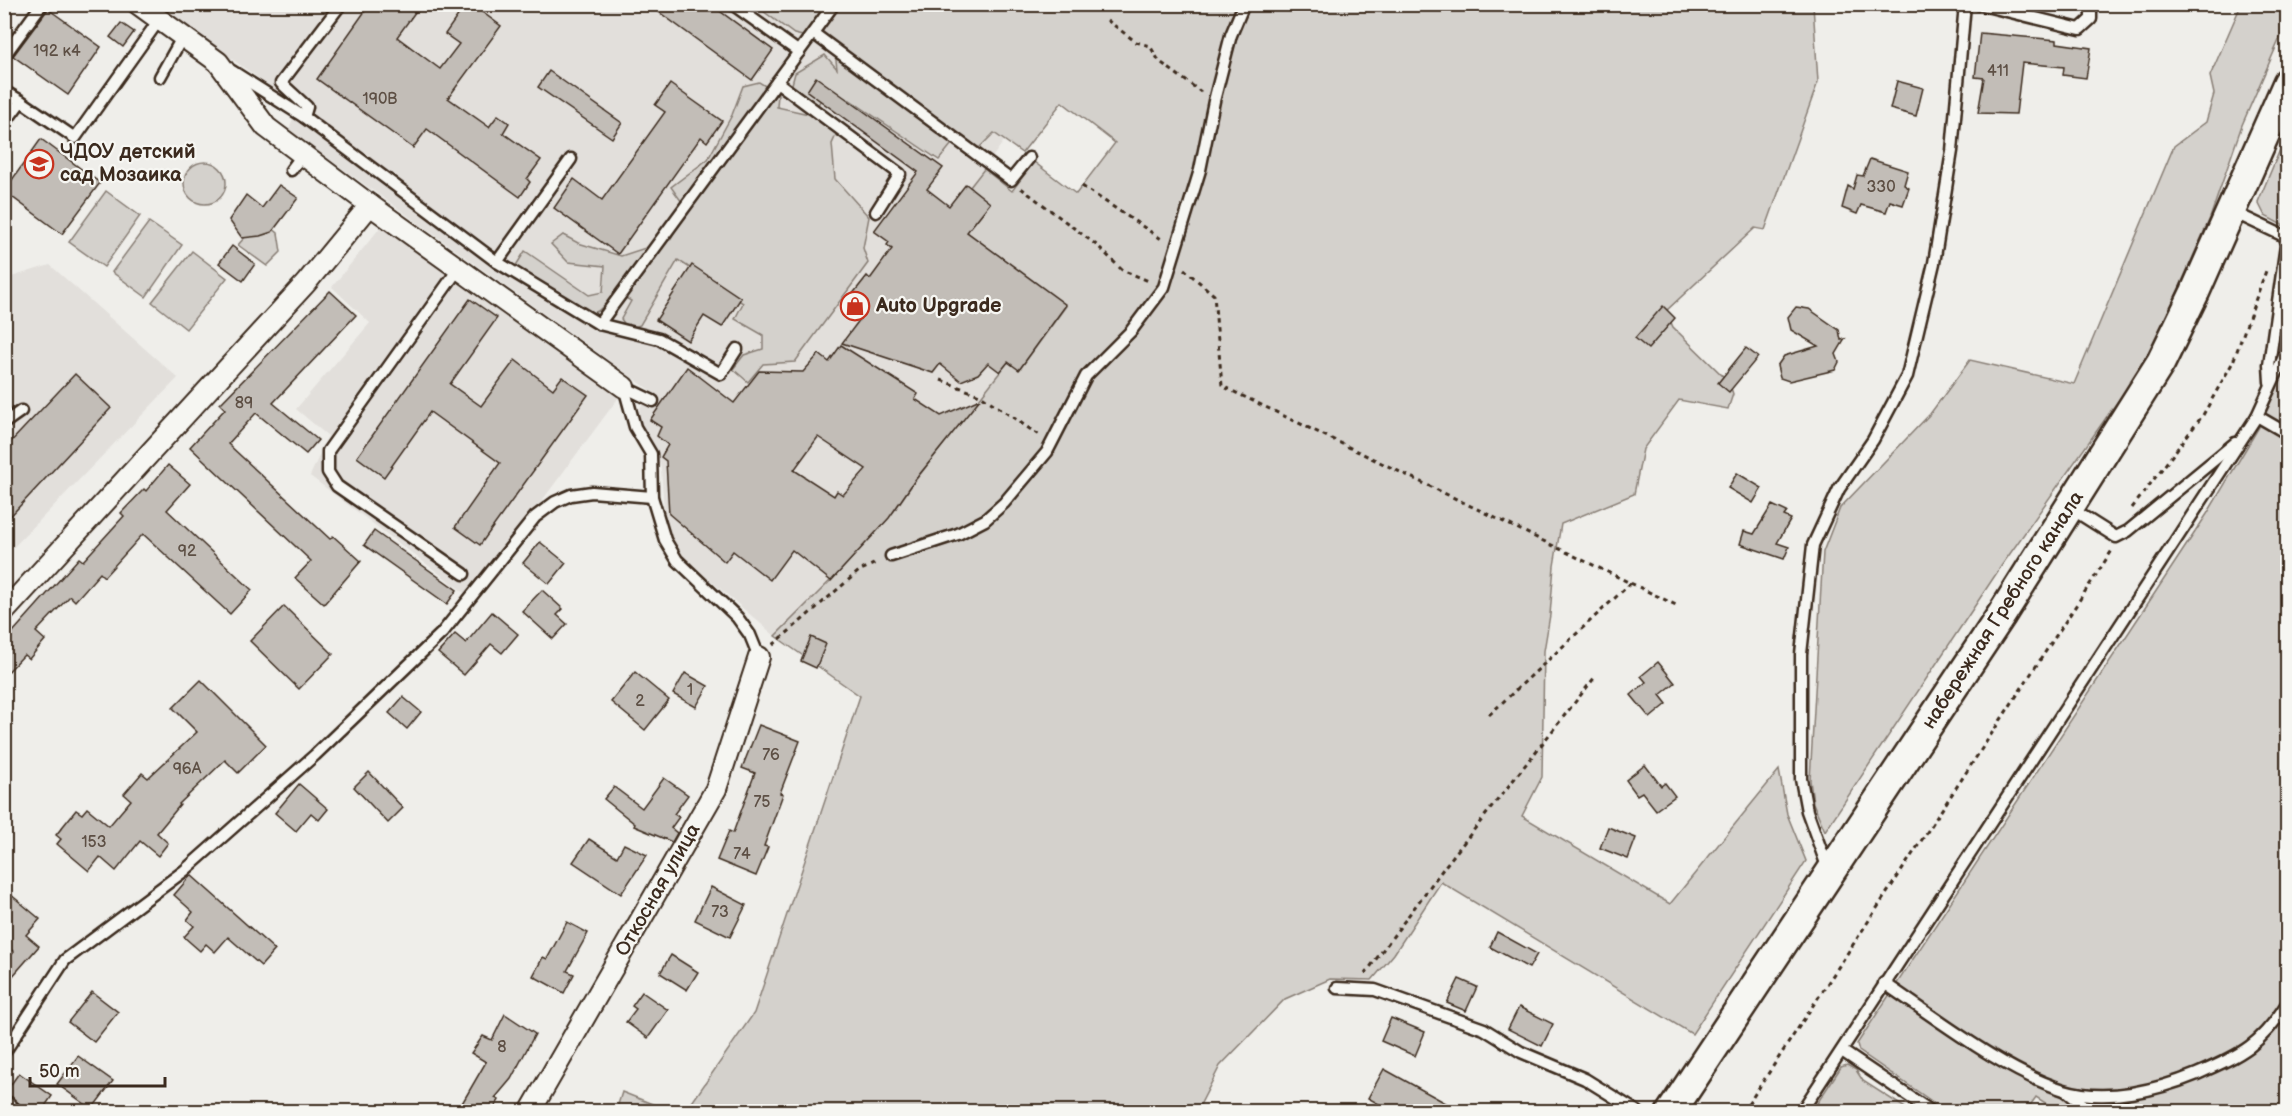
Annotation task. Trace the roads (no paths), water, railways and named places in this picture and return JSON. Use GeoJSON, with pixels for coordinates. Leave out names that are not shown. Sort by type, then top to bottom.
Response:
{"type":"FeatureCollection","features":[{"type":"Feature","properties":{"kind":"street"},"geometry":{"type":"LineString","coordinates":[[138,4],[218,62],[266,127],[297,162],[370,205],[624,387]]}},
{"type":"Feature","properties":{"kind":"street","name":"набережная Гребного канала"},"geometry":{"type":"LineString","coordinates":[[1671,1112],[2002,614],[2162,362],[2288,82]]}},
{"type":"Feature","properties":{"kind":"street"},"geometry":{"type":"LineString","coordinates":[[4,612],[306,283],[370,205]]}},
{"type":"Feature","properties":{"kind":"street","name":"Откосная улица"},"geometry":{"type":"LineString","coordinates":[[530,1112],[716,789],[759,657]]}},
{"type":"Feature","properties":{"kind":"street"},"geometry":{"type":"LineString","coordinates":[[4,1106],[11,1112]]}},
{"type":"Feature","properties":{"kind":"lane"},"geometry":{"type":"LineString","coordinates":[[4,56],[42,4]]}},
{"type":"Feature","properties":{"kind":"lane"},"geometry":{"type":"LineString","coordinates":[[271,98],[341,4]]}},
{"type":"Feature","properties":{"kind":"lane"},"geometry":{"type":"LineString","coordinates":[[732,4],[799,52]]}},
{"type":"Feature","properties":{"kind":"lane"},"geometry":{"type":"LineString","coordinates":[[599,324],[834,4]]}},
{"type":"Feature","properties":{"kind":"lane"},"geometry":{"type":"LineString","coordinates":[[891,556],[958,534],[985,520],[1004,503],[1047,452],[1086,376],[1131,331],[1164,287],[1200,170],[1231,35],[1244,4]]}},
{"type":"Feature","properties":{"kind":"lane"},"geometry":{"type":"LineString","coordinates":[[1829,872],[1807,811],[1801,780],[1801,654],[1813,545],[1839,489],[1873,440],[1907,376],[1934,263],[1952,151],[1965,4]]}},
{"type":"Feature","properties":{"kind":"lane"},"geometry":{"type":"LineString","coordinates":[[1978,4],[2080,29],[2091,19],[2091,4]]}},
{"type":"Feature","properties":{"kind":"lane"},"geometry":{"type":"LineString","coordinates":[[4,91],[75,138],[159,20]]}},
{"type":"Feature","properties":{"kind":"lane"},"geometry":{"type":"LineString","coordinates":[[813,33],[1011,180],[1029,158]]}},
{"type":"Feature","properties":{"kind":"lane"},"geometry":{"type":"LineString","coordinates":[[160,77],[183,36]]}},
{"type":"Feature","properties":{"kind":"lane"},"geometry":{"type":"LineString","coordinates":[[218,62],[304,117],[497,262],[599,324],[659,339],[721,374],[737,349]]}},
{"type":"Feature","properties":{"kind":"lane"},"geometry":{"type":"LineString","coordinates":[[777,82],[900,174],[876,212]]}},
{"type":"Feature","properties":{"kind":"lane"},"geometry":{"type":"LineString","coordinates":[[281,83],[307,107],[304,117]]}},
{"type":"Feature","properties":{"kind":"lane"},"geometry":{"type":"LineString","coordinates":[[4,124],[21,102]]}},
{"type":"Feature","properties":{"kind":"lane"},"geometry":{"type":"LineString","coordinates":[[497,262],[570,159]]}},
{"type":"Feature","properties":{"kind":"lane"},"geometry":{"type":"LineString","coordinates":[[2230,211],[2284,236],[2286,244],[2269,365],[2270,385]]}},
{"type":"Feature","properties":{"kind":"lane"},"geometry":{"type":"LineString","coordinates":[[459,268],[328,451],[328,472],[337,486],[464,574]]}},
{"type":"Feature","properties":{"kind":"lane"},"geometry":{"type":"LineString","coordinates":[[1801,1112],[2243,438],[2257,416],[2288,348]]}},
{"type":"Feature","properties":{"kind":"lane"},"geometry":{"type":"LineString","coordinates":[[624,387],[653,401]]}},
{"type":"Feature","properties":{"kind":"lane"},"geometry":{"type":"LineString","coordinates":[[624,387],[635,427],[651,454],[652,498],[665,540],[678,561],[737,617],[750,635],[759,657]]}},
{"type":"Feature","properties":{"kind":"lane"},"geometry":{"type":"LineString","coordinates":[[4,423],[21,411]]}},
{"type":"Feature","properties":{"kind":"lane"},"geometry":{"type":"LineString","coordinates":[[2257,416],[2288,434]]}},
{"type":"Feature","properties":{"kind":"lane"},"geometry":{"type":"LineString","coordinates":[[2070,507],[2116,537],[2128,531],[2211,461],[2243,438]]}},
{"type":"Feature","properties":{"kind":"lane"},"geometry":{"type":"LineString","coordinates":[[4,1053],[65,960],[184,871],[315,755],[442,633],[535,517],[555,502],[571,495],[592,492],[652,498]]}},
{"type":"Feature","properties":{"kind":"lane"},"geometry":{"type":"LineString","coordinates":[[1884,983],[1997,1058],[2032,1077],[2065,1090],[2096,1095],[2124,1093],[2174,1084],[2217,1065],[2254,1046],[2272,1027],[2288,1002]]}},
{"type":"Feature","properties":{"kind":"lane"},"geometry":{"type":"LineString","coordinates":[[1337,988],[1375,990],[1484,1029],[1521,1052],[1585,1079],[1638,1112]]}},
{"type":"Feature","properties":{"kind":"lane"},"geometry":{"type":"LineString","coordinates":[[1842,1051],[1932,1112]]}},
{"type":"Feature","properties":{"kind":"lane"},"geometry":{"type":"LineString","coordinates":[[2065,1090],[2092,1112]]}},
{"type":"Feature","properties":{"kind":"place","name":"ЧДОУ детский сад Мозаика"},"geometry":{"type":"Point","coordinates":[39,164]}},
{"type":"Feature","properties":{"kind":"place","name":"Auto Upgrade"},"geometry":{"type":"Point","coordinates":[855,306]}}]}
